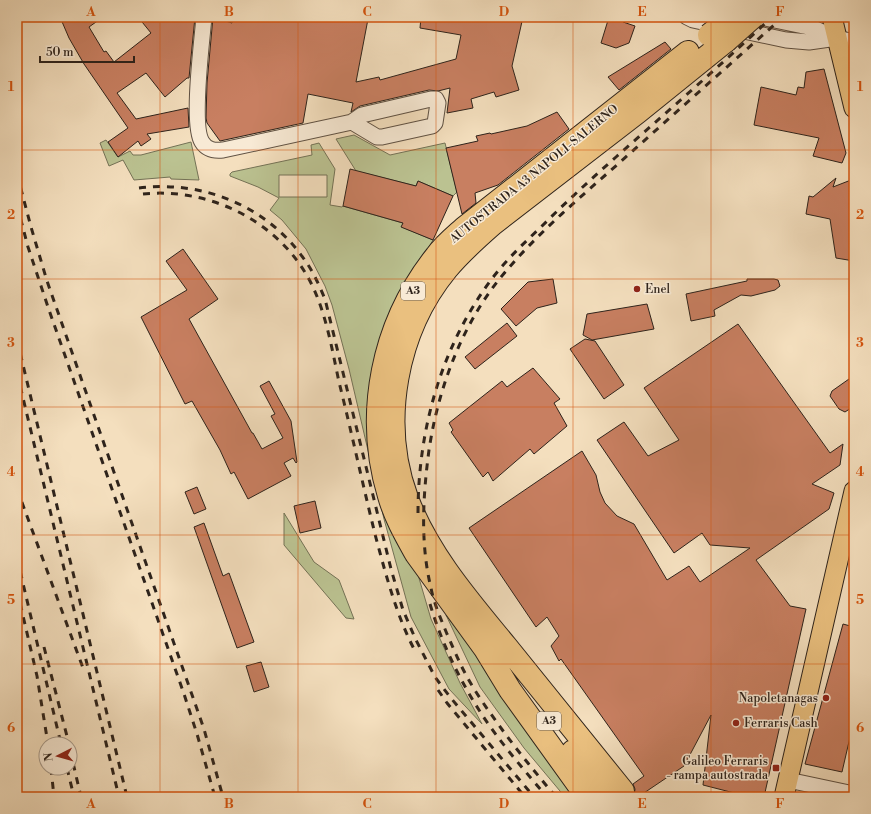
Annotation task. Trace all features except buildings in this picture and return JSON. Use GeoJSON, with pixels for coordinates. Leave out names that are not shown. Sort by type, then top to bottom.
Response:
{"type":"FeatureCollection","features":[{"type":"Feature","properties":{"kind":"highway","name":"AUTOSTRADA A3 NAPOLI-SALERNO"},"geometry":{"type":"LineString","coordinates":[[718,38],[732,17]]}},
{"type":"Feature","properties":{"kind":"highway","name":"AUTOSTRADA A3 NAPOLI-SALERNO"},"geometry":{"type":"LineString","coordinates":[[492,643],[436,555],[413,511],[402,483],[396,453],[394,416],[398,377],[407,341],[415,321],[434,286],[446,270],[472,242],[638,112],[718,38],[753,17]]}},
{"type":"Feature","properties":{"kind":"highway","name":"A3"},"geometry":{"type":"LineString","coordinates":[[492,643],[518,684],[561,736],[614,794]]}},
{"type":"Feature","properties":{"kind":"highway","name":"A3"},"geometry":{"type":"LineString","coordinates":[[492,643],[510,690],[587,797]]}},
{"type":"Feature","properties":{"kind":"main road"},"geometry":{"type":"LineString","coordinates":[[832,17],[846,40],[854,108]]}},
{"type":"Feature","properties":{"kind":"main road"},"geometry":{"type":"LineString","coordinates":[[786,788],[854,491]]}},
{"type":"Feature","properties":{"kind":"street"},"geometry":{"type":"LineString","coordinates":[[204,17],[196,117],[198,134],[205,146],[210,149],[223,150],[352,122],[362,115],[431,99],[436,99],[438,103],[435,123],[432,126],[377,137],[352,122]]}},
{"type":"Feature","properties":{"kind":"street"},"geometry":{"type":"LineString","coordinates":[[687,17],[700,22],[778,39],[809,42],[846,40]]}},
{"type":"Feature","properties":{"kind":"street"},"geometry":{"type":"LineString","coordinates":[[760,17],[813,28],[846,40]]}},
{"type":"Feature","properties":{"kind":"street"},"geometry":{"type":"LineString","coordinates":[[786,788],[854,794]]}},
{"type":"Feature","properties":{"kind":"green space"},"geometry":{"type":"Polygon","coordinates":[[[354,135],[390,155],[445,143],[457,192],[453,196],[418,181],[416,186],[356,171],[336,139],[354,135]]]}},
{"type":"Feature","properties":{"kind":"green space"},"geometry":{"type":"Polygon","coordinates":[[[106,140],[118,157],[130,151],[133,155],[141,155],[191,142],[199,180],[171,179],[170,177],[134,180],[123,160],[109,166],[100,143],[106,140]]]}},
{"type":"Feature","properties":{"kind":"green space"},"geometry":{"type":"Polygon","coordinates":[[[319,143],[335,169],[330,205],[343,206],[403,223],[402,227],[433,240],[389,315],[416,568],[431,619],[460,683],[482,724],[449,689],[411,617],[384,519],[349,369],[332,305],[325,286],[306,249],[282,220],[270,210],[279,198],[258,187],[230,176],[232,172],[312,155],[311,145],[319,143]],[[279,175],[279,197],[327,197],[327,175],[279,175]]]}},
{"type":"Feature","properties":{"kind":"green space"},"geometry":{"type":"Polygon","coordinates":[[[284,513],[314,562],[339,580],[354,619],[346,618],[284,545],[284,513]]]}},
{"type":"Feature","properties":{"kind":"green space"},"geometry":{"type":"Polygon","coordinates":[[[446,615],[485,666],[577,797],[565,797],[524,748],[480,687],[446,615]]]}},
{"type":"Feature","properties":{"kind":"railway"},"geometry":{"type":"LineString","coordinates":[[418,513],[422,451],[436,390],[458,333],[491,280],[515,252],[578,192],[772,17]]}},
{"type":"Feature","properties":{"kind":"railway"},"geometry":{"type":"LineString","coordinates":[[556,797],[510,741],[476,692],[465,673],[442,623],[432,594],[425,554],[424,502],[429,450],[438,405],[452,362],[472,320],[497,282],[525,250],[570,206],[783,17]]}},
{"type":"Feature","properties":{"kind":"railway"},"geometry":{"type":"LineString","coordinates":[[17,174],[47,281],[204,729],[223,797]]}},
{"type":"Feature","properties":{"kind":"railway"},"geometry":{"type":"LineString","coordinates":[[139,188],[187,188],[210,193],[232,201],[252,211],[272,224],[289,240],[304,259],[316,278],[325,299],[391,569],[403,610],[415,638],[435,677],[534,797]]}},
{"type":"Feature","properties":{"kind":"railway"},"geometry":{"type":"LineString","coordinates":[[143,194],[168,193],[193,196],[217,203],[240,213],[262,226],[281,242],[298,261],[311,283],[321,306],[376,538],[392,594],[414,649]]}},
{"type":"Feature","properties":{"kind":"railway"},"geometry":{"type":"LineString","coordinates":[[17,205],[28,247],[49,310],[184,694],[215,797]]}},
{"type":"Feature","properties":{"kind":"railway"},"geometry":{"type":"LineString","coordinates":[[17,340],[127,797]]}},
{"type":"Feature","properties":{"kind":"railway"},"geometry":{"type":"LineString","coordinates":[[17,373],[119,797]]}},
{"type":"Feature","properties":{"kind":"railway"},"geometry":{"type":"LineString","coordinates":[[17,489],[83,668]]}},
{"type":"Feature","properties":{"kind":"railway"},"geometry":{"type":"LineString","coordinates":[[17,558],[59,736]]}},
{"type":"Feature","properties":{"kind":"railway"},"geometry":{"type":"LineString","coordinates":[[17,590],[37,676],[47,736]]}},
{"type":"Feature","properties":{"kind":"railway"},"geometry":{"type":"LineString","coordinates":[[430,604],[445,645],[457,672],[471,697],[503,744],[547,797]]}},
{"type":"Feature","properties":{"kind":"railway"},"geometry":{"type":"LineString","coordinates":[[44,647],[67,736]]}},
{"type":"Feature","properties":{"kind":"railway"},"geometry":{"type":"LineString","coordinates":[[17,681],[17,734]]}},
{"type":"Feature","properties":{"kind":"railway"},"geometry":{"type":"LineString","coordinates":[[438,690],[447,703],[525,797]]}},
{"type":"Feature","properties":{"kind":"railway"},"geometry":{"type":"LineString","coordinates":[[52,776],[54,797]]}},
{"type":"Feature","properties":{"kind":"railway"},"geometry":{"type":"LineString","coordinates":[[69,776],[74,797]]}},
{"type":"Feature","properties":{"kind":"railway"},"geometry":{"type":"LineString","coordinates":[[76,776],[81,797]]}},
{"type":"Feature","properties":{"kind":"place","name":"Enel"},"geometry":{"type":"Point","coordinates":[637,289]}},
{"type":"Feature","properties":{"kind":"place","name":"Napoletanagas"},"geometry":{"type":"Point","coordinates":[826,698]}},
{"type":"Feature","properties":{"kind":"place","name":"Ferraris Cash"},"geometry":{"type":"Point","coordinates":[736,723]}},
{"type":"Feature","properties":{"kind":"place","name":"Galileo Ferraris - rampa autostrada"},"geometry":{"type":"Point","coordinates":[776,768]}}]}
